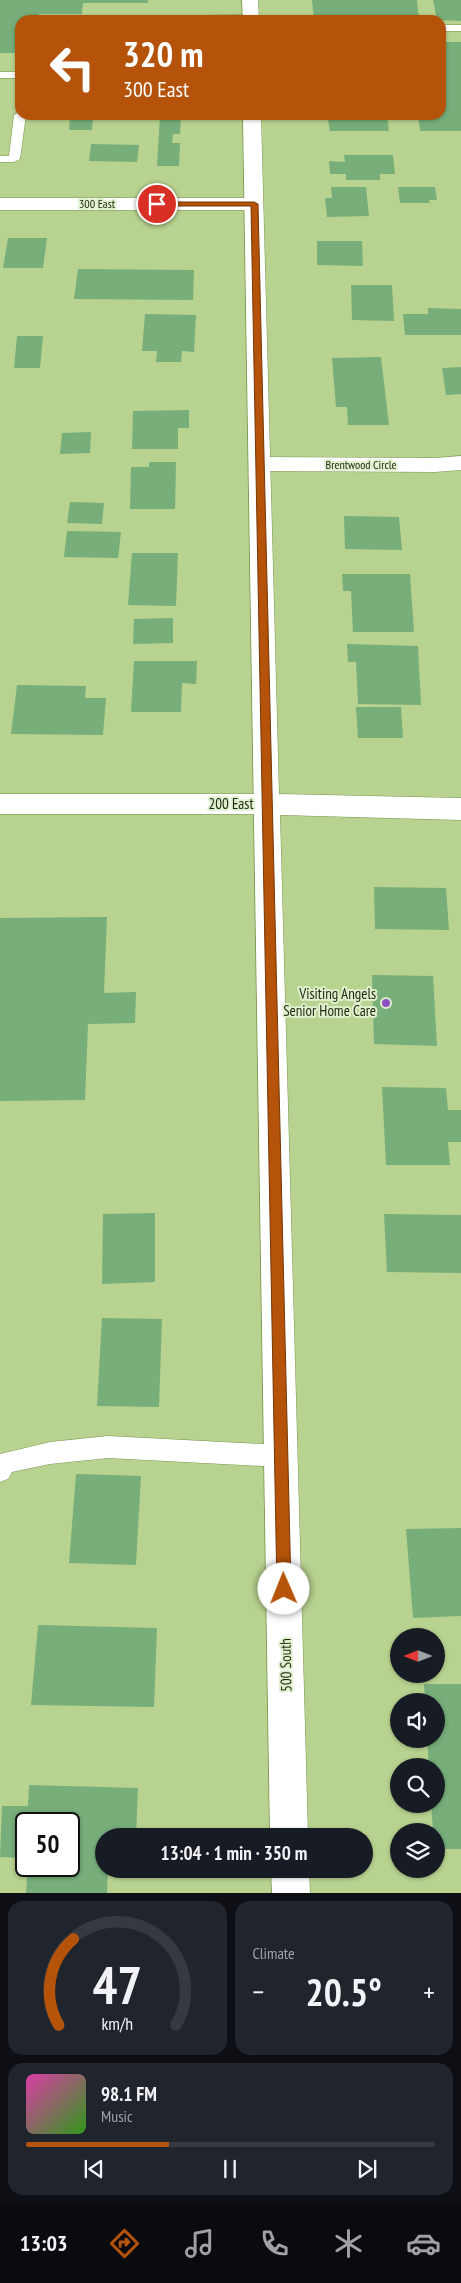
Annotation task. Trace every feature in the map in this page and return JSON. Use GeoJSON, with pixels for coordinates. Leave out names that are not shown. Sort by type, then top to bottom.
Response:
{"type":"FeatureCollection","features":[{"type":"Feature","properties":{"kind":"main road"},"geometry":{"type":"LineString","coordinates":[[250,0],[254,15]]}},
{"type":"Feature","properties":{"kind":"main road","name":"500 South"},"geometry":{"type":"LineString","coordinates":[[252,120],[290,1828]]}},
{"type":"Feature","properties":{"kind":"main road","name":"300 East"},"geometry":{"type":"LineString","coordinates":[[0,204],[254,204]]}},
{"type":"Feature","properties":{"kind":"main road","name":"Brentwood Circle"},"geometry":{"type":"LineString","coordinates":[[260,464],[435,465],[461,463]]}},
{"type":"Feature","properties":{"kind":"main road","name":"200 East"},"geometry":{"type":"LineString","coordinates":[[0,804],[267,804],[461,809]]}},
{"type":"Feature","properties":{"kind":"main road"},"geometry":{"type":"LineString","coordinates":[[290,1878],[291,1893]]}},
{"type":"Feature","properties":{"kind":"lane"},"geometry":{"type":"LineString","coordinates":[[446,28],[461,28]]}},
{"type":"Feature","properties":{"kind":"lane"},"geometry":{"type":"LineString","coordinates":[[0,75],[15,74]]}},
{"type":"Feature","properties":{"kind":"lane"},"geometry":{"type":"LineString","coordinates":[[0,159],[14,159],[19,120]]}},
{"type":"Feature","properties":{"kind":"lane"},"geometry":{"type":"LineString","coordinates":[[0,1472],[5,1462],[50,1453],[108,1447],[281,1456]]}},
{"type":"Feature","properties":{"kind":"building"},"geometry":{"type":"Polygon","coordinates":[[[0,0],[148,0],[148,3],[83,3],[82,14],[15,15],[15,53],[0,53],[0,0]]]}},
{"type":"Feature","properties":{"kind":"building"},"geometry":{"type":"Polygon","coordinates":[[[312,0],[417,0],[418,15],[314,15],[312,0]]]}},
{"type":"Feature","properties":{"kind":"building"},"geometry":{"type":"Polygon","coordinates":[[[433,0],[461,0],[461,21],[446,20],[446,15],[436,15],[433,0]]]}},
{"type":"Feature","properties":{"kind":"building"},"geometry":{"type":"Polygon","coordinates":[[[446,42],[461,42],[461,131],[420,131],[419,120],[446,120],[446,42]]]}},
{"type":"Feature","properties":{"kind":"building"},"geometry":{"type":"Polygon","coordinates":[[[70,120],[93,120],[92,130],[69,130],[70,120]]]}},
{"type":"Feature","properties":{"kind":"building"},"geometry":{"type":"Polygon","coordinates":[[[160,120],[181,120],[180,134],[173,134],[172,143],[180,143],[179,166],[157,166],[160,120]]]}},
{"type":"Feature","properties":{"kind":"building"},"geometry":{"type":"Polygon","coordinates":[[[328,120],[388,120],[389,131],[330,131],[328,120]]]}},
{"type":"Feature","properties":{"kind":"building"},"geometry":{"type":"Polygon","coordinates":[[[91,144],[139,145],[137,162],[89,161],[91,144]]]}},
{"type":"Feature","properties":{"kind":"building"},"geometry":{"type":"Polygon","coordinates":[[[344,155],[393,155],[395,174],[380,174],[380,180],[346,180],[346,174],[330,174],[329,161],[345,162],[344,155]]]}},
{"type":"Feature","properties":{"kind":"building"},"geometry":{"type":"Polygon","coordinates":[[[331,187],[366,187],[369,216],[327,217],[325,198],[332,198],[331,187]]]}},
{"type":"Feature","properties":{"kind":"building"},"geometry":{"type":"Polygon","coordinates":[[[398,187],[435,187],[437,200],[429,200],[430,203],[400,203],[398,187]]]}},
{"type":"Feature","properties":{"kind":"building"},"geometry":{"type":"Polygon","coordinates":[[[8,238],[47,238],[43,268],[3,268],[8,238]]]}},
{"type":"Feature","properties":{"kind":"building"},"geometry":{"type":"Polygon","coordinates":[[[317,241],[362,241],[363,266],[317,265],[317,241]]]}},
{"type":"Feature","properties":{"kind":"building"},"geometry":{"type":"Polygon","coordinates":[[[78,269],[194,270],[193,300],[74,299],[78,269]]]}},
{"type":"Feature","properties":{"kind":"building"},"geometry":{"type":"Polygon","coordinates":[[[351,285],[392,285],[394,321],[352,320],[351,285]]]}},
{"type":"Feature","properties":{"kind":"building"},"geometry":{"type":"Polygon","coordinates":[[[428,308],[461,309],[461,335],[405,335],[403,314],[428,314],[428,308]]]}},
{"type":"Feature","properties":{"kind":"building"},"geometry":{"type":"Polygon","coordinates":[[[145,314],[196,315],[194,352],[182,351],[181,362],[156,362],[157,351],[142,351],[145,314]]]}},
{"type":"Feature","properties":{"kind":"building"},"geometry":{"type":"Polygon","coordinates":[[[17,336],[43,336],[40,368],[14,368],[17,336]]]}},
{"type":"Feature","properties":{"kind":"building"},"geometry":{"type":"Polygon","coordinates":[[[381,357],[389,425],[348,425],[347,407],[336,407],[332,358],[381,357]]]}},
{"type":"Feature","properties":{"kind":"building"},"geometry":{"type":"Polygon","coordinates":[[[461,367],[461,394],[446,395],[442,368],[461,367]]]}},
{"type":"Feature","properties":{"kind":"building"},"geometry":{"type":"Polygon","coordinates":[[[189,410],[189,428],[178,428],[178,449],[132,449],[133,411],[189,410]]]}},
{"type":"Feature","properties":{"kind":"building"},"geometry":{"type":"Polygon","coordinates":[[[91,432],[90,453],[60,454],[62,433],[91,432]]]}},
{"type":"Feature","properties":{"kind":"building"},"geometry":{"type":"Polygon","coordinates":[[[149,462],[176,462],[175,509],[130,509],[131,467],[149,467],[149,462]]]}},
{"type":"Feature","properties":{"kind":"building"},"geometry":{"type":"Polygon","coordinates":[[[70,502],[104,503],[102,524],[67,523],[70,502]]]}},
{"type":"Feature","properties":{"kind":"building"},"geometry":{"type":"Polygon","coordinates":[[[344,516],[399,517],[402,550],[345,549],[344,516]]]}},
{"type":"Feature","properties":{"kind":"building"},"geometry":{"type":"Polygon","coordinates":[[[67,531],[121,532],[118,558],[64,557],[67,531]]]}},
{"type":"Feature","properties":{"kind":"building"},"geometry":{"type":"Polygon","coordinates":[[[132,553],[178,553],[176,606],[128,605],[132,553]]]}},
{"type":"Feature","properties":{"kind":"building"},"geometry":{"type":"Polygon","coordinates":[[[342,574],[410,574],[414,632],[353,632],[351,591],[343,591],[342,574]]]}},
{"type":"Feature","properties":{"kind":"building"},"geometry":{"type":"Polygon","coordinates":[[[173,618],[173,643],[133,644],[134,619],[173,618]]]}},
{"type":"Feature","properties":{"kind":"building"},"geometry":{"type":"Polygon","coordinates":[[[347,644],[418,646],[421,705],[358,704],[356,662],[348,662],[347,644]]]}},
{"type":"Feature","properties":{"kind":"building"},"geometry":{"type":"Polygon","coordinates":[[[134,661],[197,661],[196,684],[182,683],[181,712],[131,712],[134,661]]]}},
{"type":"Feature","properties":{"kind":"building"},"geometry":{"type":"Polygon","coordinates":[[[17,685],[86,686],[85,698],[106,698],[103,735],[11,734],[17,685]]]}},
{"type":"Feature","properties":{"kind":"building"},"geometry":{"type":"Polygon","coordinates":[[[356,707],[401,707],[403,738],[358,738],[356,707]]]}},
{"type":"Feature","properties":{"kind":"building"},"geometry":{"type":"Polygon","coordinates":[[[374,887],[446,888],[449,930],[375,929],[374,887]]]}},
{"type":"Feature","properties":{"kind":"building"},"geometry":{"type":"Polygon","coordinates":[[[107,917],[104,993],[136,992],[135,1023],[88,1024],[85,1100],[0,1101],[0,918],[107,917]]]}},
{"type":"Feature","properties":{"kind":"building"},"geometry":{"type":"Polygon","coordinates":[[[372,975],[433,976],[437,1046],[374,1044],[372,975]]]}},
{"type":"Feature","properties":{"kind":"building"},"geometry":{"type":"Polygon","coordinates":[[[382,1087],[446,1088],[448,1110],[461,1110],[461,1142],[448,1142],[450,1165],[386,1165],[382,1087]]]}},
{"type":"Feature","properties":{"kind":"building"},"geometry":{"type":"Polygon","coordinates":[[[155,1213],[155,1282],[102,1284],[103,1214],[155,1213]]]}},
{"type":"Feature","properties":{"kind":"building"},"geometry":{"type":"Polygon","coordinates":[[[384,1214],[461,1215],[461,1273],[387,1272],[384,1214]]]}},
{"type":"Feature","properties":{"kind":"building"},"geometry":{"type":"Polygon","coordinates":[[[102,1318],[162,1319],[159,1407],[97,1406],[102,1318]]]}},
{"type":"Feature","properties":{"kind":"building"},"geometry":{"type":"Polygon","coordinates":[[[76,1474],[141,1476],[136,1565],[69,1563],[76,1474]]]}},
{"type":"Feature","properties":{"kind":"building"},"geometry":{"type":"Polygon","coordinates":[[[461,1528],[461,1616],[413,1618],[406,1529],[461,1528]]]}},
{"type":"Feature","properties":{"kind":"building"},"geometry":{"type":"Polygon","coordinates":[[[38,1625],[157,1628],[154,1707],[31,1705],[38,1625]]]}},
{"type":"Feature","properties":{"kind":"building"},"geometry":{"type":"Polygon","coordinates":[[[424,1684],[461,1684],[461,1849],[445,1849],[445,1823],[432,1823],[432,1813],[445,1813],[445,1758],[428,1758],[428,1748],[445,1748],[445,1693],[425,1693],[424,1684]]]}},
{"type":"Feature","properties":{"kind":"building"},"geometry":{"type":"Polygon","coordinates":[[[29,1785],[138,1788],[136,1828],[95,1828],[95,1878],[108,1878],[107,1893],[26,1893],[27,1877],[80,1877],[80,1812],[15,1812],[15,1858],[0,1857],[2,1806],[28,1806],[29,1785]]]}},
{"type":"Feature","properties":{"kind":"place","name":"Visiting Angels Senior Home Care"},"geometry":{"type":"Point","coordinates":[386,1003]}},
{"type":"Feature","properties":{"kind":"route"},"geometry":{"type":"LineString","coordinates":[[157,204],[254,204],[284,1589]]}}]}
